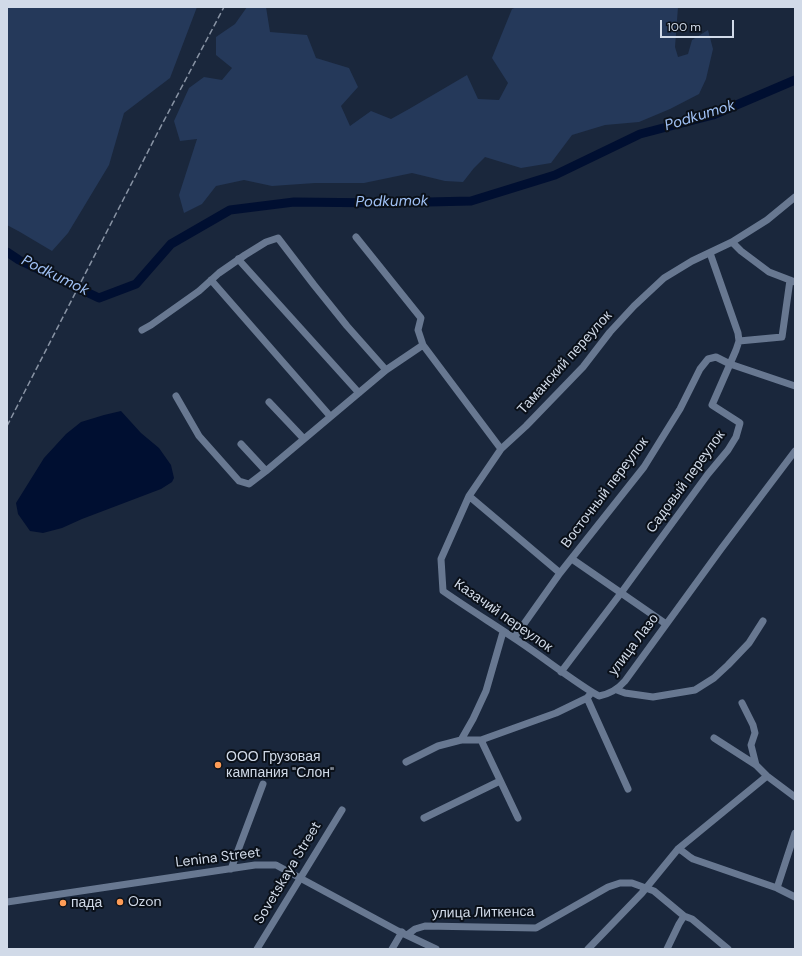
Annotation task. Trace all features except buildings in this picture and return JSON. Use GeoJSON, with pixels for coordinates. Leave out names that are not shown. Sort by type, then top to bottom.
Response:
{"type":"FeatureCollection","features":[{"type":"Feature","properties":{"kind":"street","name":"Таманский переулок"},"geometry":{"type":"LineString","coordinates":[[469,496],[501,449],[526,426],[582,367],[610,332],[634,306],[664,278],[692,261],[732,242],[767,220],[795,197]]}},
{"type":"Feature","properties":{"kind":"street"},"geometry":{"type":"LineString","coordinates":[[142,330],[199,290],[219,272],[238,259],[266,242],[278,238],[314,285],[386,370]]}},
{"type":"Feature","properties":{"kind":"street"},"geometry":{"type":"LineString","coordinates":[[356,238],[421,318],[418,330],[423,345],[501,449]]}},
{"type":"Feature","properties":{"kind":"street"},"geometry":{"type":"LineString","coordinates":[[710,253],[738,333],[739,341],[782,337],[792,281],[769,272],[741,251],[732,242]]}},
{"type":"Feature","properties":{"kind":"street"},"geometry":{"type":"LineString","coordinates":[[238,259],[359,393]]}},
{"type":"Feature","properties":{"kind":"street"},"geometry":{"type":"LineString","coordinates":[[210,280],[330,416]]}},
{"type":"Feature","properties":{"kind":"street","name":"Садовый переулок"},"geometry":{"type":"LineString","coordinates":[[561,672],[708,474],[728,450],[736,437],[740,423],[712,405],[739,341]]}},
{"type":"Feature","properties":{"kind":"street"},"geometry":{"type":"LineString","coordinates":[[176,396],[199,436],[239,481],[248,484],[266,471],[386,370],[423,345]]}},
{"type":"Feature","properties":{"kind":"street","name":"Восточный переулок"},"geometry":{"type":"LineString","coordinates":[[514,638],[560,573],[644,467],[680,410],[700,369],[708,359],[716,357],[730,364]]}},
{"type":"Feature","properties":{"kind":"street"},"geometry":{"type":"LineString","coordinates":[[730,364],[795,386]]}},
{"type":"Feature","properties":{"kind":"street"},"geometry":{"type":"LineString","coordinates":[[269,402],[304,439]]}},
{"type":"Feature","properties":{"kind":"street"},"geometry":{"type":"LineString","coordinates":[[241,444],[266,471]]}},
{"type":"Feature","properties":{"kind":"street","name":"улица Лазо"},"geometry":{"type":"LineString","coordinates":[[589,695],[599,696],[610,694],[617,690],[625,681],[721,549],[795,452]]}},
{"type":"Feature","properties":{"kind":"street"},"geometry":{"type":"LineString","coordinates":[[469,496],[560,573]]}},
{"type":"Feature","properties":{"kind":"street","name":"Казачий переулок"},"geometry":{"type":"LineString","coordinates":[[469,496],[441,559],[442,590],[514,638],[561,672],[589,695]]}},
{"type":"Feature","properties":{"kind":"street"},"geometry":{"type":"LineString","coordinates":[[572,559],[666,624]]}},
{"type":"Feature","properties":{"kind":"street"},"geometry":{"type":"LineString","coordinates":[[617,690],[625,693],[653,697],[695,690],[714,678],[728,665],[749,643],[763,621]]}},
{"type":"Feature","properties":{"kind":"street"},"geometry":{"type":"LineString","coordinates":[[461,740],[486,691],[503,632]]}},
{"type":"Feature","properties":{"kind":"street"},"geometry":{"type":"LineString","coordinates":[[406,762],[438,746],[461,740],[481,740],[556,714],[589,695],[628,789]]}},
{"type":"Feature","properties":{"kind":"street"},"geometry":{"type":"LineString","coordinates":[[742,703],[753,725],[755,733],[751,746],[756,764]]}},
{"type":"Feature","properties":{"kind":"street"},"geometry":{"type":"LineString","coordinates":[[714,738],[756,764],[767,776],[795,797]]}},
{"type":"Feature","properties":{"kind":"street"},"geometry":{"type":"LineString","coordinates":[[481,740],[518,818]]}},
{"type":"Feature","properties":{"kind":"street"},"geometry":{"type":"LineString","coordinates":[[588,949],[642,893],[678,849],[767,776]]}},
{"type":"Feature","properties":{"kind":"street"},"geometry":{"type":"LineString","coordinates":[[424,818],[500,781]]}},
{"type":"Feature","properties":{"kind":"street"},"geometry":{"type":"LineString","coordinates":[[231,869],[263,784]]}},
{"type":"Feature","properties":{"kind":"street","name":"Sovetskaya Street"},"geometry":{"type":"LineString","coordinates":[[261,948],[342,810]]}},
{"type":"Feature","properties":{"kind":"street"},"geometry":{"type":"LineString","coordinates":[[777,888],[795,833]]}},
{"type":"Feature","properties":{"kind":"street"},"geometry":{"type":"LineString","coordinates":[[678,849],[682,850],[693,859],[777,888],[795,897]]}},
{"type":"Feature","properties":{"kind":"street","name":"Lenina Street"},"geometry":{"type":"LineString","coordinates":[[7,902],[255,865],[276,865],[436,949]]}},
{"type":"Feature","properties":{"kind":"street","name":"улица Литкенса"},"geometry":{"type":"LineString","coordinates":[[405,933],[425,926],[536,928],[608,887],[620,883],[632,883],[654,891],[728,949]]}},
{"type":"Feature","properties":{"kind":"street"},"geometry":{"type":"LineString","coordinates":[[667,949],[684,916]]}},
{"type":"Feature","properties":{"kind":"street"},"geometry":{"type":"LineString","coordinates":[[392,949],[405,933]]}},
{"type":"Feature","properties":{"kind":"shaded area"},"geometry":{"type":"Polygon","coordinates":[[[7,7],[197,7],[170,78],[124,113],[109,165],[68,233],[52,251],[7,225],[7,7]]]}},
{"type":"Feature","properties":{"kind":"shaded area"},"geometry":{"type":"Polygon","coordinates":[[[247,7],[266,7],[270,32],[307,35],[316,58],[349,68],[358,87],[341,106],[350,126],[371,111],[391,119],[467,75],[478,99],[499,100],[508,83],[492,58],[512,9],[517,7],[678,7],[675,47],[678,57],[688,54],[692,40],[708,30],[713,49],[706,79],[699,94],[670,109],[639,122],[605,125],[572,135],[551,163],[521,168],[485,157],[463,182],[445,181],[412,173],[364,183],[315,183],[272,186],[244,180],[216,186],[202,204],[184,213],[179,195],[197,139],[180,141],[174,121],[189,88],[204,77],[222,80],[232,68],[216,55],[216,37],[235,24],[247,7]]]}},
{"type":"Feature","properties":{"kind":"shaded area"},"geometry":{"type":"Polygon","coordinates":[[[121,411],[141,433],[159,448],[171,465],[174,478],[172,482],[161,489],[62,528],[43,533],[30,531],[18,514],[16,503],[44,458],[66,434],[81,422],[121,411]]]}},
{"type":"Feature","properties":{"kind":"waterway","name":"Podkumok"},"geometry":{"type":"LineString","coordinates":[[7,252],[19,260],[99,298],[136,284],[171,244],[230,210],[294,202],[385,203],[471,201],[555,175],[640,134],[713,115],[795,80]]}},
{"type":"Feature","properties":{"kind":"railway"},"geometry":{"type":"LineString","coordinates":[[7,426],[224,7]]}},
{"type":"Feature","properties":{"kind":"place","name":"ООО Грузовая кампания \"Слон\""},"geometry":{"type":"Point","coordinates":[218,765]}},
{"type":"Feature","properties":{"kind":"place","name":"Ozon"},"geometry":{"type":"Point","coordinates":[120,902]}},
{"type":"Feature","properties":{"kind":"place","name":"пада"},"geometry":{"type":"Point","coordinates":[63,903]}}]}
